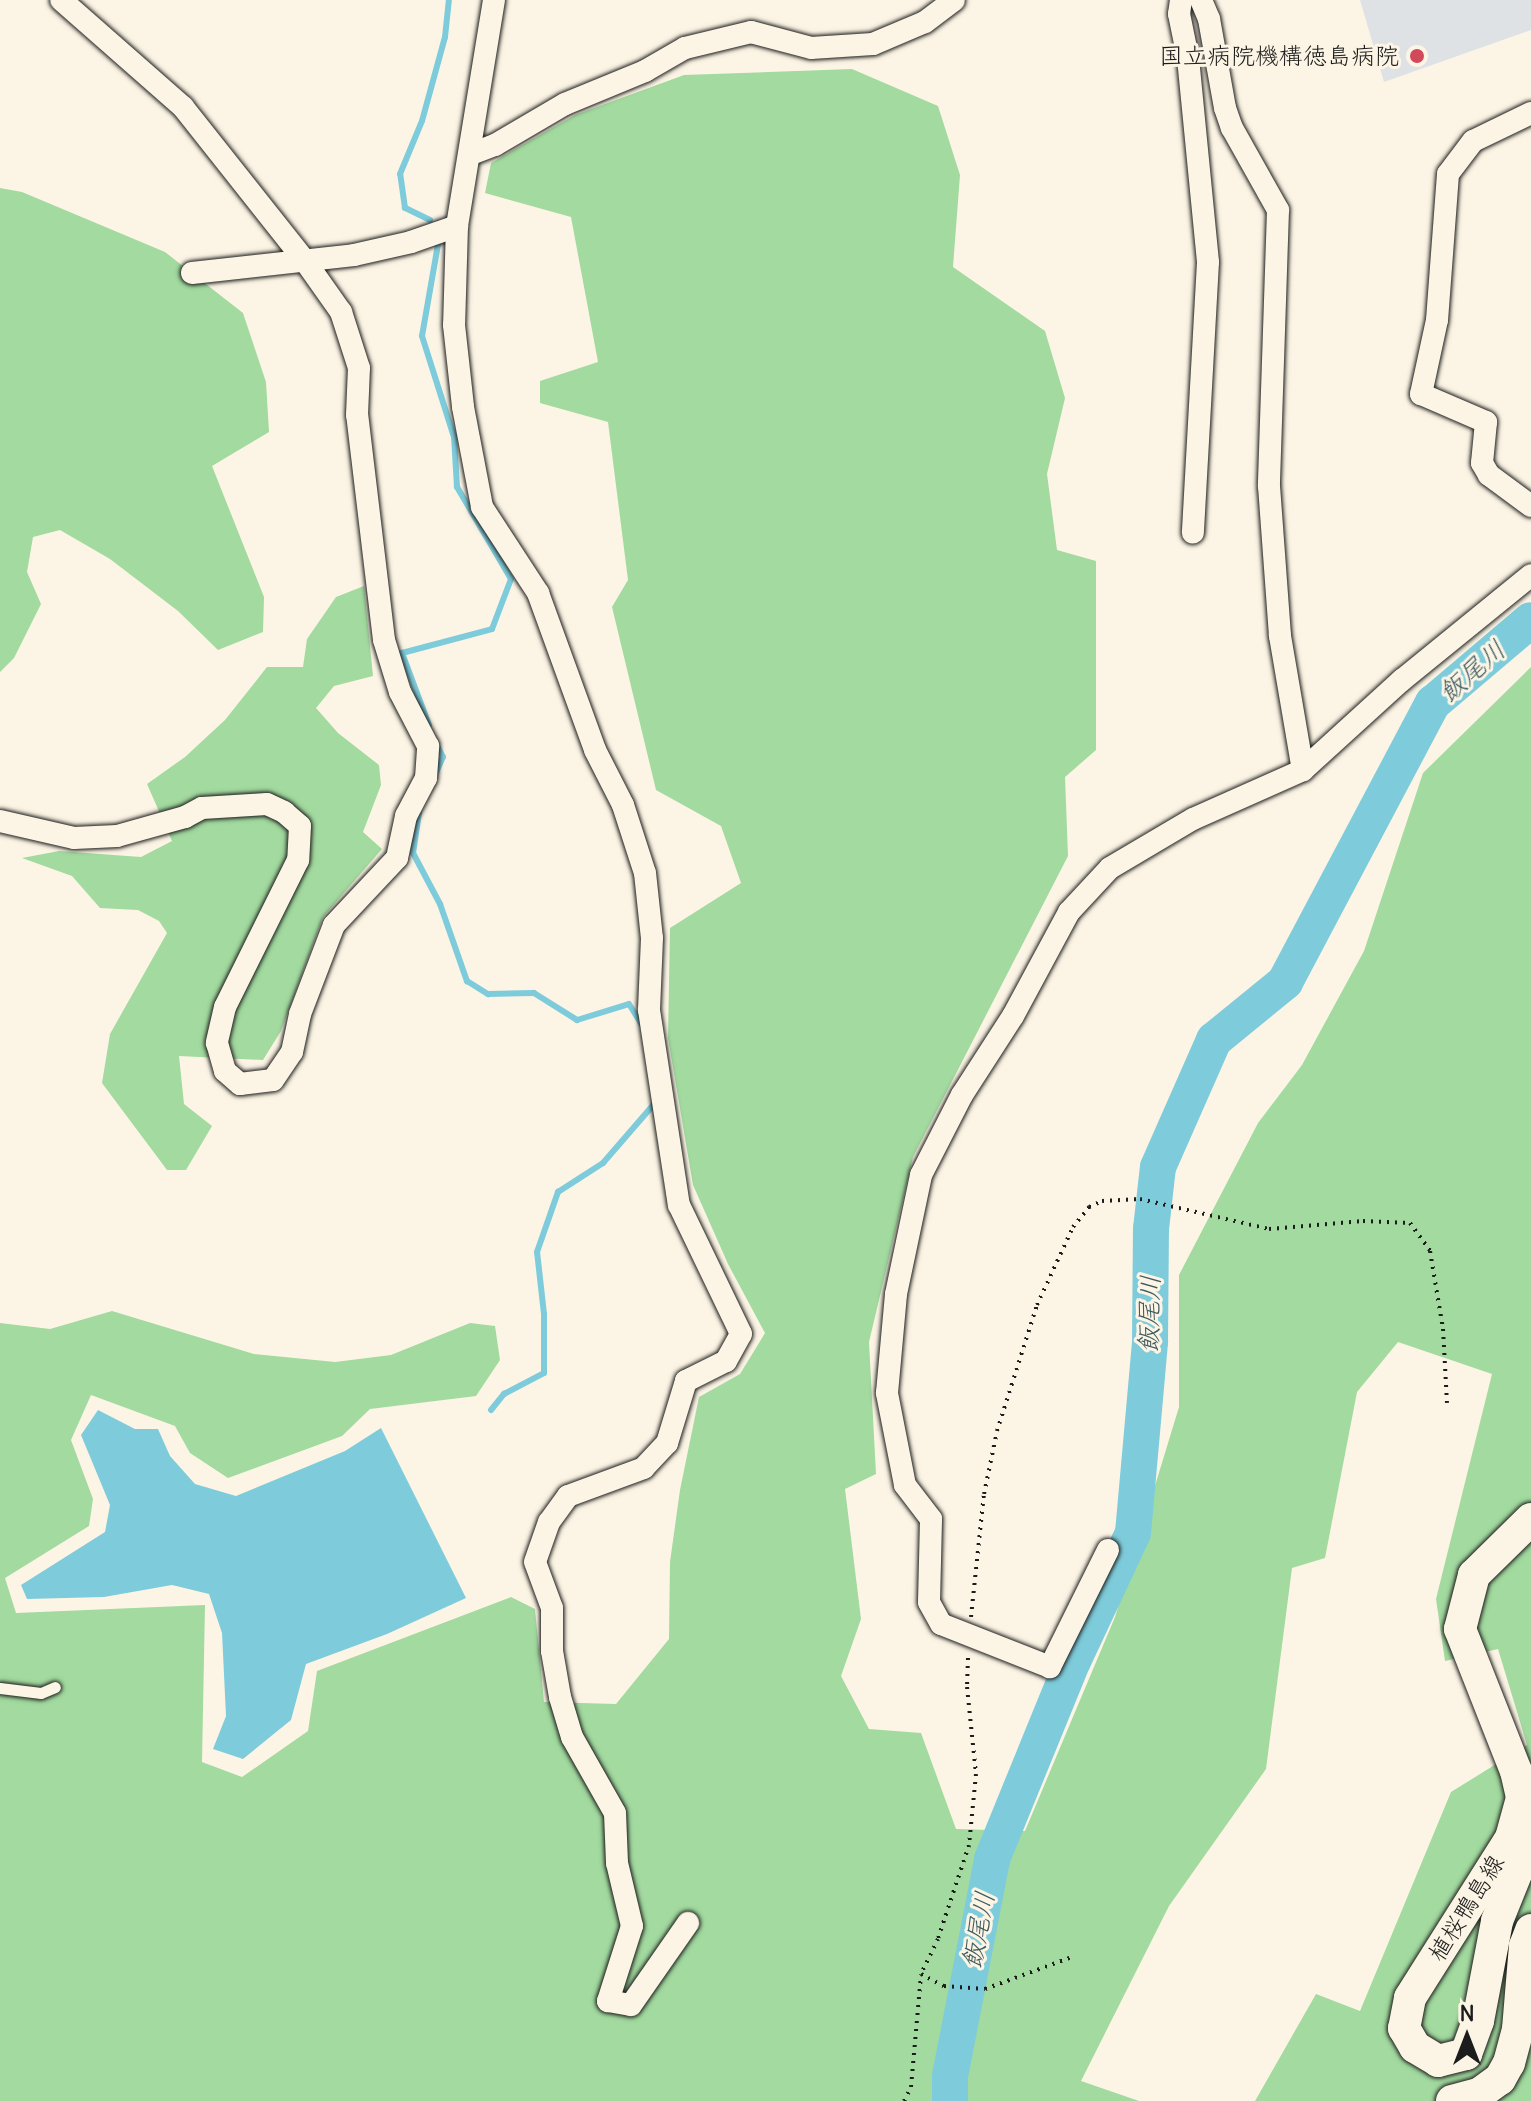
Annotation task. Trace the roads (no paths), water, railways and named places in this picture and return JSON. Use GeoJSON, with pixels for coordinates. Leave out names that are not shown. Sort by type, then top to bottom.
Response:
{"type":"FeatureCollection","features":[{"type":"Feature","properties":{"kind":"main road","name":"植桜鴨島線"},"geometry":{"type":"LineString","coordinates":[[1531,1519],[1474,1575],[1460,1629],[1516,1771],[1522,1798],[1511,1838],[1410,1998],[1404,2028],[1415,2047],[1438,2061],[1466,2054],[1478,2021],[1497,1921],[1531,1837]]}},
{"type":"Feature","properties":{"kind":"main road"},"geometry":{"type":"LineString","coordinates":[[1452,2101],[1479,2094],[1500,2079],[1509,2063],[1518,2029],[1525,1946],[1531,1930]]}},
{"type":"Feature","properties":{"kind":"street"},"geometry":{"type":"LineString","coordinates":[[0,821],[74,838],[117,836],[185,817],[202,808],[267,804],[284,812],[300,826],[298,860],[225,1007],[217,1043],[225,1071],[240,1084],[273,1080],[292,1052],[300,1014],[334,925],[397,858],[406,816],[426,778],[428,746],[400,692],[384,640],[358,428],[359,368],[341,312],[305,261],[183,107],[61,0]]}},
{"type":"Feature","properties":{"kind":"street"},"geometry":{"type":"LineString","coordinates":[[494,0],[457,226],[454,325],[463,407],[482,507],[538,593],[595,750],[623,805],[645,873],[652,938],[649,1010],[679,1205],[741,1334],[726,1361],[686,1381],[667,1443],[644,1468],[568,1496],[549,1522],[535,1562],[552,1608],[552,1651],[560,1697],[572,1737],[615,1813],[617,1863],[632,1926],[608,2001],[631,2005],[688,1923]]}},
{"type":"Feature","properties":{"kind":"street"},"geometry":{"type":"LineString","coordinates":[[471,154],[495,145],[565,104],[645,71],[685,48],[751,32],[811,48],[873,44],[925,22],[954,0]]}},
{"type":"Feature","properties":{"kind":"street"},"geometry":{"type":"LineString","coordinates":[[1181,0],[1179,14],[1188,58],[1208,262],[1193,533]]}},
{"type":"Feature","properties":{"kind":"street"},"geometry":{"type":"LineString","coordinates":[[1201,0],[1209,19],[1228,118],[1278,210],[1269,486],[1280,636],[1303,770]]}},
{"type":"Feature","properties":{"kind":"street"},"geometry":{"type":"LineString","coordinates":[[1531,113],[1473,141],[1448,174],[1437,320],[1421,394],[1486,422],[1482,463],[1489,475],[1531,506]]}},
{"type":"Feature","properties":{"kind":"street"},"geometry":{"type":"LineString","coordinates":[[192,273],[305,261],[411,242],[457,226]]}},
{"type":"Feature","properties":{"kind":"street"},"geometry":{"type":"LineString","coordinates":[[1108,1550],[1050,1667],[941,1624],[929,1602],[931,1519],[905,1485],[887,1393],[896,1294],[921,1175],[962,1095],[1013,1016],[1069,912],[1110,868],[1193,819],[1303,770],[1402,680],[1531,575]]}},
{"type":"Feature","properties":{"kind":"lane"},"geometry":{"type":"LineString","coordinates":[[0,1688],[41,1693],[55,1687]]}},
{"type":"Feature","properties":{"kind":"water"},"geometry":{"type":"Polygon","coordinates":[[[98,1410],[135,1429],[158,1429],[170,1456],[195,1484],[236,1496],[345,1451],[381,1428],[466,1598],[387,1634],[306,1664],[291,1720],[243,1759],[213,1749],[226,1716],[222,1633],[209,1594],[172,1585],[104,1597],[27,1599],[21,1585],[105,1532],[110,1505],[81,1435],[98,1410]]]}},
{"type":"Feature","properties":{"kind":"waterway"},"geometry":{"type":"LineString","coordinates":[[430,220],[405,208],[400,174],[422,121],[445,37],[449,0]]}},
{"type":"Feature","properties":{"kind":"waterway"},"geometry":{"type":"LineString","coordinates":[[429,725],[402,653],[492,629],[511,579],[457,487],[454,437],[422,336],[439,239]]}},
{"type":"Feature","properties":{"kind":"waterway","name":"飯尾川"},"geometry":{"type":"LineString","coordinates":[[950,2101],[950,2076],[992,1859],[1073,1661],[1133,1533],[1150,1341],[1151,1229],[1158,1167],[1214,1040],[1285,982],[1433,703],[1531,620]]}},
{"type":"Feature","properties":{"kind":"waterway"},"geometry":{"type":"LineString","coordinates":[[434,777],[443,757],[436,743]]}},
{"type":"Feature","properties":{"kind":"waterway"},"geometry":{"type":"LineString","coordinates":[[419,813],[413,853],[440,904],[467,981],[488,994],[534,993],[577,1020],[629,1004],[642,1025]]}},
{"type":"Feature","properties":{"kind":"waterway"},"geometry":{"type":"LineString","coordinates":[[491,1410],[504,1394],[544,1373],[544,1314],[537,1252],[558,1192],[603,1163],[655,1103],[654,1099]]}},
{"type":"Feature","properties":{"kind":"place","name":"国立病院機構徳島病院"},"geometry":{"type":"Point","coordinates":[1417,56]}}]}
